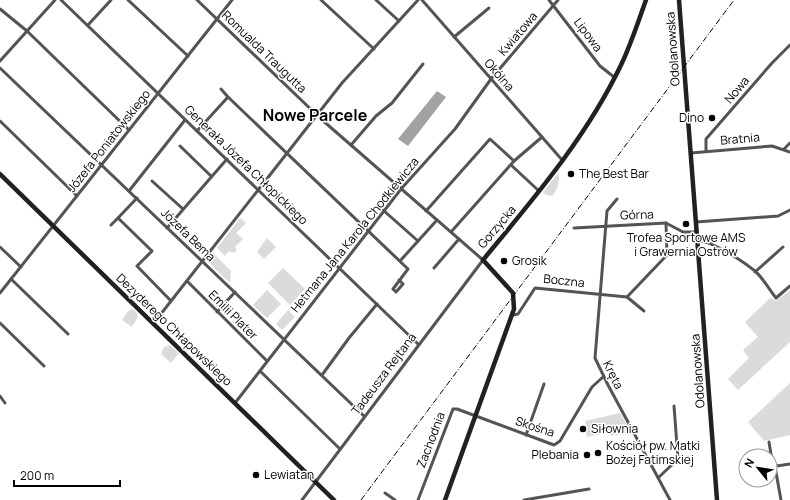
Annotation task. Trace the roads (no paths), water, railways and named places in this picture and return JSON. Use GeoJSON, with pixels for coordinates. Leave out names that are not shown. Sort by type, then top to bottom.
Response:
{"type":"FeatureCollection","features":[{"type":"Feature","properties":{"kind":"street"},"geometry":{"type":"LineString","coordinates":[[0,61],[55,0]]}},
{"type":"Feature","properties":{"kind":"street","name":"Generała Józefa Chłopickiego"},"geometry":{"type":"LineString","coordinates":[[61,0],[418,344]]}},
{"type":"Feature","properties":{"kind":"street"},"geometry":{"type":"LineString","coordinates":[[88,25],[111,0]]}},
{"type":"Feature","properties":{"kind":"street"},"geometry":{"type":"LineString","coordinates":[[128,0],[188,56]]}},
{"type":"Feature","properties":{"kind":"street","name":"Romualda Traugutta"},"geometry":{"type":"LineString","coordinates":[[197,0],[317,115],[483,260]]}},
{"type":"Feature","properties":{"kind":"street","name":"Józefa Poniatowskiego"},"geometry":{"type":"LineString","coordinates":[[0,293],[232,0]]}},
{"type":"Feature","properties":{"kind":"street"},"geometry":{"type":"LineString","coordinates":[[321,0],[374,49]]}},
{"type":"Feature","properties":{"kind":"street"},"geometry":{"type":"LineString","coordinates":[[376,0],[399,20]]}},
{"type":"Feature","properties":{"kind":"street"},"geometry":{"type":"LineString","coordinates":[[153,324],[346,79],[418,0]]}},
{"type":"Feature","properties":{"kind":"street","name":"Okólna"},"geometry":{"type":"LineString","coordinates":[[422,0],[563,161]]}},
{"type":"Feature","properties":{"kind":"street","name":"Lipowa"},"geometry":{"type":"LineString","coordinates":[[549,0],[600,66],[614,77]]}},
{"type":"Feature","properties":{"kind":"street","name":"Kwiatowa"},"geometry":{"type":"LineString","coordinates":[[491,79],[558,0]]}},
{"type":"Feature","properties":{"kind":"street","name":"Gorzycka"},"geometry":{"type":"LineString","coordinates":[[444,500],[513,315],[515,303],[513,294],[483,260],[563,161],[623,61],[646,0]]}},
{"type":"Feature","properties":{"kind":"street","name":"Odolanowska"},"geometry":{"type":"LineString","coordinates":[[679,0],[717,500]]}},
{"type":"Feature","properties":{"kind":"street"},"geometry":{"type":"LineString","coordinates":[[454,37],[489,8]]}},
{"type":"Feature","properties":{"kind":"street"},"geometry":{"type":"LineString","coordinates":[[0,9],[27,31],[129,130]]}},
{"type":"Feature","properties":{"kind":"street","name":"Nowa"},"geometry":{"type":"LineString","coordinates":[[706,151],[706,139],[776,58],[790,45]]}},
{"type":"Feature","properties":{"kind":"street"},"geometry":{"type":"LineString","coordinates":[[351,145],[376,116],[392,103],[424,64]]}},
{"type":"Feature","properties":{"kind":"street","name":"Józefa Bema"},"geometry":{"type":"LineString","coordinates":[[0,68],[364,416]]}},
{"type":"Feature","properties":{"kind":"street","name":"Hetmana Jana Karola Chodkiewicza"},"geometry":{"type":"LineString","coordinates":[[235,403],[383,210],[455,129],[491,79]]}},
{"type":"Feature","properties":{"kind":"street"},"geometry":{"type":"LineString","coordinates":[[221,89],[408,269],[399,280]]}},
{"type":"Feature","properties":{"kind":"street"},"geometry":{"type":"LineString","coordinates":[[197,131],[228,97]]}},
{"type":"Feature","properties":{"kind":"street"},"geometry":{"type":"LineString","coordinates":[[129,191],[185,120]]}},
{"type":"Feature","properties":{"kind":"street"},"geometry":{"type":"LineString","coordinates":[[0,121],[78,196]]}},
{"type":"Feature","properties":{"kind":"street"},"geometry":{"type":"LineString","coordinates":[[451,232],[510,165],[542,137]]}},
{"type":"Feature","properties":{"kind":"street"},"geometry":{"type":"LineString","coordinates":[[426,211],[490,139],[514,161]]}},
{"type":"Feature","properties":{"kind":"street"},"geometry":{"type":"LineString","coordinates":[[784,149],[790,143]]}},
{"type":"Feature","properties":{"kind":"street"},"geometry":{"type":"LineString","coordinates":[[180,146],[211,176]]}},
{"type":"Feature","properties":{"kind":"street","name":"Bratnia"},"geometry":{"type":"LineString","coordinates":[[691,153],[772,146],[790,152]]}},
{"type":"Feature","properties":{"kind":"street"},"geometry":{"type":"LineString","coordinates":[[167,228],[226,159]]}},
{"type":"Feature","properties":{"kind":"street"},"geometry":{"type":"LineString","coordinates":[[510,165],[539,191]]}},
{"type":"Feature","properties":{"kind":"street","name":"Dezyderego Chłapowskiego"},"geometry":{"type":"LineString","coordinates":[[0,174],[334,500]]}},
{"type":"Feature","properties":{"kind":"street"},"geometry":{"type":"LineString","coordinates":[[152,181],[184,209]]}},
{"type":"Feature","properties":{"kind":"street"},"geometry":{"type":"LineString","coordinates":[[111,225],[137,198]]}},
{"type":"Feature","properties":{"kind":"street","name":"Kręta"},"geometry":{"type":"LineString","coordinates":[[617,199],[607,211],[594,352],[595,358],[603,377],[659,477],[670,500]]}},
{"type":"Feature","properties":{"kind":"street"},"geometry":{"type":"LineString","coordinates":[[383,210],[418,241]]}},
{"type":"Feature","properties":{"kind":"street"},"geometry":{"type":"LineString","coordinates":[[696,222],[778,216],[790,210]]}},
{"type":"Feature","properties":{"kind":"street"},"geometry":{"type":"LineString","coordinates":[[118,218],[152,251],[137,266],[171,301]]}},
{"type":"Feature","properties":{"kind":"street"},"geometry":{"type":"LineString","coordinates":[[400,261],[437,220]]}},
{"type":"Feature","properties":{"kind":"street"},"geometry":{"type":"LineString","coordinates":[[644,311],[628,297],[667,255],[666,223]]}},
{"type":"Feature","properties":{"kind":"street","name":"Górna"},"geometry":{"type":"LineString","coordinates":[[574,228],[606,225],[666,223],[683,232],[697,232]]}},
{"type":"Feature","properties":{"kind":"street"},"geometry":{"type":"LineString","coordinates":[[434,268],[460,239]]}},
{"type":"Feature","properties":{"kind":"street"},"geometry":{"type":"LineString","coordinates":[[698,241],[702,241],[721,250],[755,272],[776,298],[790,286]]}},
{"type":"Feature","properties":{"kind":"street"},"geometry":{"type":"LineString","coordinates":[[0,247],[21,267]]}},
{"type":"Feature","properties":{"kind":"street"},"geometry":{"type":"LineString","coordinates":[[755,272],[783,247]]}},
{"type":"Feature","properties":{"kind":"street","name":"Tadeusza Rejtana"},"geometry":{"type":"LineString","coordinates":[[302,500],[418,344],[483,260]]}},
{"type":"Feature","properties":{"kind":"street"},"geometry":{"type":"LineString","coordinates":[[11,279],[68,334]]}},
{"type":"Feature","properties":{"kind":"street","name":"Emilii Plater"},"geometry":{"type":"LineString","coordinates":[[187,281],[267,361]]}},
{"type":"Feature","properties":{"kind":"street","name":"Boczna"},"geometry":{"type":"LineString","coordinates":[[513,315],[518,314],[535,288],[628,297]]}},
{"type":"Feature","properties":{"kind":"street"},"geometry":{"type":"LineString","coordinates":[[217,312],[235,292]]}},
{"type":"Feature","properties":{"kind":"street"},"geometry":{"type":"LineString","coordinates":[[322,375],[349,338],[377,304]]}},
{"type":"Feature","properties":{"kind":"street"},"geometry":{"type":"LineString","coordinates":[[0,323],[44,366]]}},
{"type":"Feature","properties":{"kind":"street"},"geometry":{"type":"LineString","coordinates":[[260,371],[340,449]]}},
{"type":"Feature","properties":{"kind":"street","name":"Skośna"},"geometry":{"type":"LineString","coordinates":[[476,416],[554,445],[557,444],[592,387],[603,377]]}},
{"type":"Feature","properties":{"kind":"street"},"geometry":{"type":"LineString","coordinates":[[526,434],[544,384]]}},
{"type":"Feature","properties":{"kind":"street"},"geometry":{"type":"LineString","coordinates":[[0,396],[6,403]]}},
{"type":"Feature","properties":{"kind":"street"},"geometry":{"type":"LineString","coordinates":[[659,477],[678,459],[674,406]]}},
{"type":"Feature","properties":{"kind":"street","name":"Zachodnia"},"geometry":{"type":"LineString","coordinates":[[418,500],[451,411],[455,408],[476,416]]}},
{"type":"Feature","properties":{"kind":"street"},"geometry":{"type":"LineString","coordinates":[[769,442],[770,448]]}},
{"type":"Feature","properties":{"kind":"street"},"geometry":{"type":"LineString","coordinates":[[778,466],[790,464]]}},
{"type":"Feature","properties":{"kind":"street"},"geometry":{"type":"LineString","coordinates":[[778,488],[781,500]]}},
{"type":"Feature","properties":{"kind":"street"},"geometry":{"type":"LineString","coordinates":[[524,500],[589,489]]}},
{"type":"Feature","properties":{"kind":"street"},"geometry":{"type":"LineString","coordinates":[[386,492],[395,500]]}},
{"type":"Feature","properties":{"kind":"railway"},"geometry":{"type":"LineString","coordinates":[[361,500],[734,0]]}},
{"type":"Feature","properties":{"kind":"place","name":"Dino"},"geometry":{"type":"Point","coordinates":[712,118]}},
{"type":"Feature","properties":{"kind":"place","name":"The Best Bar"},"geometry":{"type":"Point","coordinates":[571,174]}},
{"type":"Feature","properties":{"kind":"place","name":"Trofea Sportowe AMS i Grawernia Ostrów"},"geometry":{"type":"Point","coordinates":[686,224]}},
{"type":"Feature","properties":{"kind":"place","name":"Grosik"},"geometry":{"type":"Point","coordinates":[504,261]}},
{"type":"Feature","properties":{"kind":"place","name":"Siłownia"},"geometry":{"type":"Point","coordinates":[583,429]}},
{"type":"Feature","properties":{"kind":"place","name":"Kościół pw. Matki Bożej Fatimskiej"},"geometry":{"type":"Point","coordinates":[598,453]}},
{"type":"Feature","properties":{"kind":"place","name":"Plebania"},"geometry":{"type":"Point","coordinates":[587,455]}},
{"type":"Feature","properties":{"kind":"place","name":"Lewiatan"},"geometry":{"type":"Point","coordinates":[256,475]}},
{"type":"Feature","properties":{"kind":"district","name":"Nowe Parcele"},"geometry":{"type":"Point","coordinates":[315,115]}}]}
